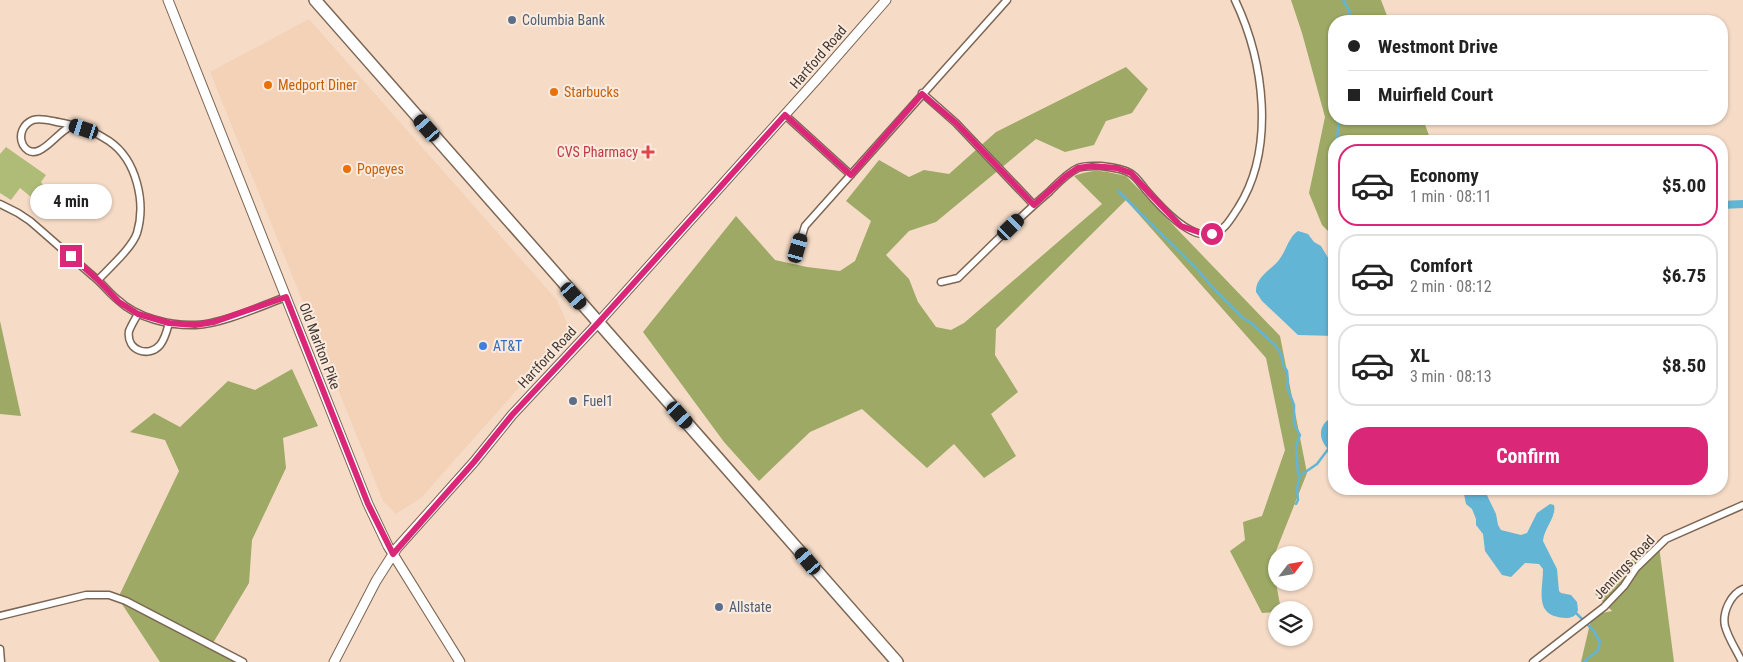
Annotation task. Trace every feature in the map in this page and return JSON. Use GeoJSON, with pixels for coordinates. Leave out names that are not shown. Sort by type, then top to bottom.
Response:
{"type":"FeatureCollection","features":[{"type":"Feature","properties":{"kind":"highway"},"geometry":{"type":"LineString","coordinates":[[315,0],[896,662]]}},
{"type":"Feature","properties":{"kind":"street","name":"Old Marlton Pike"},"geometry":{"type":"LineString","coordinates":[[168,0],[368,504],[393,554],[460,662]]}},
{"type":"Feature","properties":{"kind":"street","name":"Hartford Road"},"geometry":{"type":"LineString","coordinates":[[334,662],[376,581],[393,554],[474,462],[512,415],[598,323],[886,0]]}},
{"type":"Feature","properties":{"kind":"street"},"geometry":{"type":"LineString","coordinates":[[798,248],[805,226],[1007,0]]}},
{"type":"Feature","properties":{"kind":"street"},"geometry":{"type":"LineString","coordinates":[[942,282],[958,278],[1034,205],[1066,176],[1078,168],[1106,167],[1131,173],[1181,226],[1204,234],[1212,234],[1228,224],[1242,201],[1255,167],[1261,137],[1262,106],[1258,70],[1251,40],[1235,0]]}},
{"type":"Feature","properties":{"kind":"street"},"geometry":{"type":"LineString","coordinates":[[922,94],[956,123],[1034,205]]}},
{"type":"Feature","properties":{"kind":"street"},"geometry":{"type":"LineString","coordinates":[[785,115],[851,175]]}},
{"type":"Feature","properties":{"kind":"street"},"geometry":{"type":"LineString","coordinates":[[72,126],[61,133],[49,145],[33,152],[28,150],[22,142],[24,126],[30,121],[38,119],[72,126],[96,133],[110,142],[128,162],[134,174],[138,190],[141,214],[136,236],[98,280]]}},
{"type":"Feature","properties":{"kind":"street"},"geometry":{"type":"LineString","coordinates":[[0,204],[30,221],[98,280],[119,302],[138,314],[169,323],[195,325],[214,322],[286,297]]}},
{"type":"Feature","properties":{"kind":"street"},"geometry":{"type":"LineString","coordinates":[[138,314],[130,331],[130,342],[139,351],[147,352],[156,349],[162,343],[169,323]]}},
{"type":"Feature","properties":{"kind":"street","name":"Jennings Road"},"geometry":{"type":"LineString","coordinates":[[1533,662],[1604,607],[1624,586],[1636,568],[1666,539],[1743,505]]}},
{"type":"Feature","properties":{"kind":"street"},"geometry":{"type":"LineString","coordinates":[[1742,662],[1725,625],[1726,609],[1736,592],[1743,588]]}},
{"type":"Feature","properties":{"kind":"street"},"geometry":{"type":"LineString","coordinates":[[0,616],[86,595],[109,595],[126,601],[243,662]]}},
{"type":"Feature","properties":{"kind":"street"},"geometry":{"type":"LineString","coordinates":[[0,649],[1,662]]}},
{"type":"Feature","properties":{"kind":"shaded area"},"geometry":{"type":"Polygon","coordinates":[[[309,19],[557,300],[569,328],[555,347],[421,498],[396,514],[383,501],[210,72],[309,19]]]}},
{"type":"Feature","properties":{"kind":"green space"},"geometry":{"type":"Polygon","coordinates":[[[1291,0],[1381,0],[1387,15],[1328,15],[1328,125],[1425,125],[1429,135],[1328,135],[1328,231],[1322,225],[1309,193],[1325,117],[1291,0]]]}},
{"type":"Feature","properties":{"kind":"green space"},"geometry":{"type":"Polygon","coordinates":[[[1126,67],[1148,89],[1132,113],[1106,121],[1094,145],[1065,152],[1036,139],[936,222],[909,231],[886,255],[909,279],[918,302],[936,327],[951,330],[964,323],[1102,204],[1074,176],[1100,171],[1126,176],[1280,336],[1307,473],[1278,546],[1268,546],[1268,591],[1278,591],[1279,601],[1268,601],[1268,613],[1262,613],[1230,551],[1245,540],[1243,522],[1262,516],[1285,450],[1266,358],[1126,200],[996,329],[995,355],[1018,392],[991,414],[1016,456],[984,478],[954,444],[927,468],[862,409],[810,432],[759,481],[724,442],[643,332],[736,216],[775,260],[807,267],[840,271],[855,261],[871,221],[846,201],[879,160],[909,177],[924,170],[949,174],[996,132],[1126,67]]]}},
{"type":"Feature","properties":{"kind":"green space"},"geometry":{"type":"Polygon","coordinates":[[[6,147],[46,175],[41,182],[43,185],[38,207],[30,201],[31,197],[20,188],[11,200],[0,193],[0,154],[6,147]]]}},
{"type":"Feature","properties":{"kind":"green space"},"geometry":{"type":"Polygon","coordinates":[[[0,321],[21,416],[0,414],[0,321]]]}},
{"type":"Feature","properties":{"kind":"green space"},"geometry":{"type":"Polygon","coordinates":[[[292,369],[318,426],[283,438],[286,468],[252,540],[249,583],[213,643],[243,662],[160,662],[118,598],[179,471],[165,440],[130,432],[154,413],[180,427],[228,381],[255,390],[292,369]]]}},
{"type":"Feature","properties":{"kind":"green space"},"geometry":{"type":"Polygon","coordinates":[[[1659,546],[1674,662],[1581,662],[1592,615],[1612,611],[1595,594],[1639,553],[1650,555],[1659,546]]]}},
{"type":"Feature","properties":{"kind":"water"},"geometry":{"type":"Polygon","coordinates":[[[1298,231],[1308,234],[1314,242],[1321,246],[1328,258],[1328,336],[1298,335],[1262,301],[1256,292],[1258,281],[1278,261],[1298,231]]]}},
{"type":"Feature","properties":{"kind":"water"},"geometry":{"type":"Polygon","coordinates":[[[1328,420],[1328,449],[1322,441],[1321,436],[1322,427],[1328,420]]]}},
{"type":"Feature","properties":{"kind":"water"},"geometry":{"type":"Polygon","coordinates":[[[1464,495],[1487,495],[1501,530],[1521,535],[1527,533],[1537,513],[1550,504],[1554,505],[1554,513],[1543,541],[1557,569],[1559,591],[1571,595],[1577,602],[1578,610],[1575,615],[1568,618],[1556,617],[1548,613],[1544,608],[1542,601],[1543,569],[1539,564],[1525,563],[1511,577],[1502,575],[1485,551],[1483,534],[1476,525],[1472,509],[1466,504],[1464,495]]]}},
{"type":"Feature","properties":{"kind":"waterway"},"geometry":{"type":"LineString","coordinates":[[1343,0],[1350,15]]}},
{"type":"Feature","properties":{"kind":"waterway"},"geometry":{"type":"LineString","coordinates":[[1338,125],[1338,135]]}},
{"type":"Feature","properties":{"kind":"waterway"},"geometry":{"type":"LineString","coordinates":[[1118,191],[1195,267],[1244,319],[1250,322],[1275,345],[1281,354],[1283,365],[1287,371],[1287,387],[1294,405],[1294,424],[1300,435],[1296,446],[1298,474],[1300,475],[1296,504]]}},
{"type":"Feature","properties":{"kind":"waterway"},"geometry":{"type":"LineString","coordinates":[[1728,205],[1743,204]]}},
{"type":"Feature","properties":{"kind":"waterway"},"geometry":{"type":"LineString","coordinates":[[1301,475],[1317,464],[1328,449]]}},
{"type":"Feature","properties":{"kind":"waterway"},"geometry":{"type":"LineString","coordinates":[[1576,613],[1593,630],[1600,642],[1598,650],[1584,662]]}},
{"type":"Feature","properties":{"kind":"place","name":"Columbia Bank"},"geometry":{"type":"Point","coordinates":[512,20]}},
{"type":"Feature","properties":{"kind":"place","name":"Medport Diner"},"geometry":{"type":"Point","coordinates":[268,85]}},
{"type":"Feature","properties":{"kind":"place","name":"Starbucks"},"geometry":{"type":"Point","coordinates":[554,92]}},
{"type":"Feature","properties":{"kind":"place","name":"CVS Pharmacy"},"geometry":{"type":"Point","coordinates":[648,152]}},
{"type":"Feature","properties":{"kind":"place","name":"Popeyes"},"geometry":{"type":"Point","coordinates":[347,169]}},
{"type":"Feature","properties":{"kind":"place","name":"AT&T"},"geometry":{"type":"Point","coordinates":[483,346]}},
{"type":"Feature","properties":{"kind":"place","name":"Fuel1"},"geometry":{"type":"Point","coordinates":[573,401]}},
{"type":"Feature","properties":{"kind":"place","name":"Allstate"},"geometry":{"type":"Point","coordinates":[719,607]}},
{"type":"Feature","properties":{"kind":"route"},"geometry":{"type":"LineString","coordinates":[[71,256],[119,302],[138,314],[169,323],[195,325],[214,322],[286,297],[368,504],[393,554],[474,462],[512,415],[598,323],[785,115],[851,175],[922,94],[956,123],[1034,205],[1066,176],[1078,168],[1092,166],[1117,168],[1131,173],[1181,226],[1195,232],[1212,234]]}}]}
